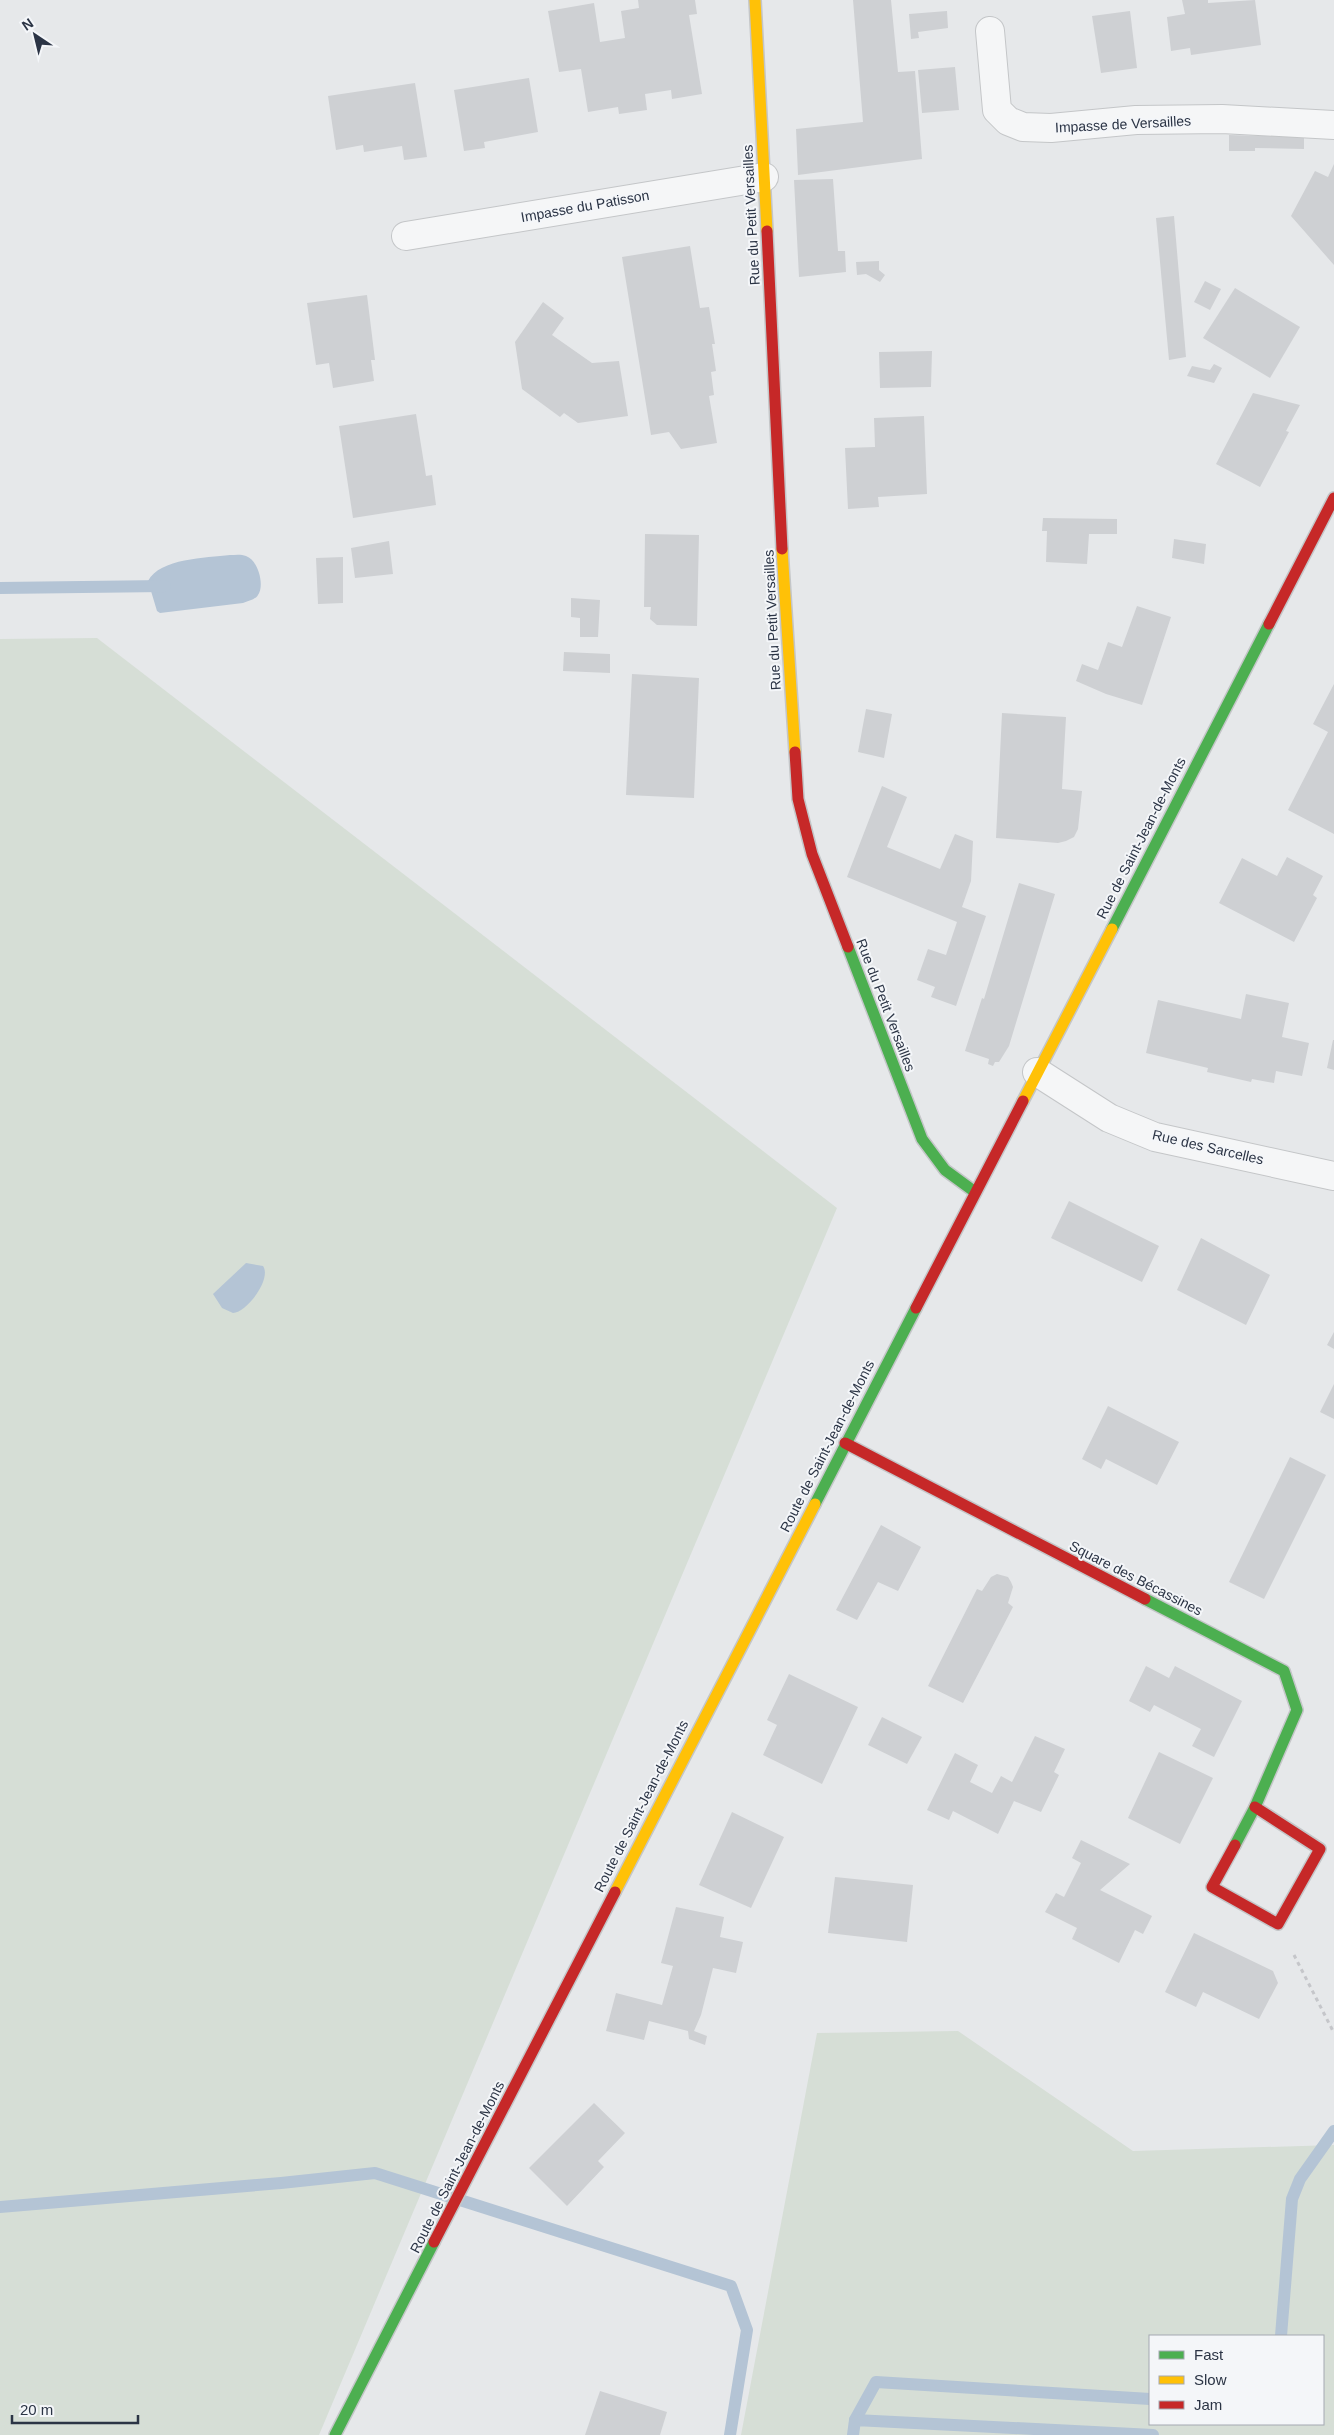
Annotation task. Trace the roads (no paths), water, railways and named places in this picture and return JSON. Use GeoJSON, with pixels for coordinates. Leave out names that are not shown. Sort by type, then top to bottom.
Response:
{"type":"FeatureCollection","features":[{"type":"Feature","properties":{"kind":"street","name":"Rue du Petit Versailles"},"geometry":{"type":"LineString","coordinates":[[755,0],[798,799],[812,854],[922,1139],[936,1163],[958,1182],[975,1192]]}},
{"type":"Feature","properties":{"kind":"street","name":"Impasse de Versailles"},"geometry":{"type":"LineString","coordinates":[[990,31],[998,110],[1008,122],[1023,127],[1051,128],[1136,120],[1222,119],[1334,125]]}},
{"type":"Feature","properties":{"kind":"street","name":"Impasse du Patisson"},"geometry":{"type":"LineString","coordinates":[[406,236],[764,177]]}},
{"type":"Feature","properties":{"kind":"street","name":"Rue de Saint-Jean-de-Monts"},"geometry":{"type":"LineString","coordinates":[[975,1192],[1334,498]]}},
{"type":"Feature","properties":{"kind":"street","name":"Rue des Sarcelles"},"geometry":{"type":"LineString","coordinates":[[1037,1072],[1109,1118],[1155,1137],[1334,1176]]}},
{"type":"Feature","properties":{"kind":"street","name":"Route de Saint-Jean-de-Monts"},"geometry":{"type":"LineString","coordinates":[[335,2435],[444,2227],[473,2165],[975,1192]]}},
{"type":"Feature","properties":{"kind":"street","name":"Square des Bécassines"},"geometry":{"type":"LineString","coordinates":[[845,1443],[1284,1671],[1297,1710],[1255,1807],[1212,1887],[1278,1924],[1320,1849],[1255,1807]]}},
{"type":"Feature","properties":{"kind":"water"},"geometry":{"type":"Polygon","coordinates":[[[230,555],[246,556],[257,567],[261,585],[260,591],[255,598],[243,603],[160,613],[157,611],[148,581],[154,573],[173,563],[184,560],[230,555]]]}},
{"type":"Feature","properties":{"kind":"water"},"geometry":{"type":"Polygon","coordinates":[[[246,1263],[263,1266],[265,1272],[264,1279],[257,1294],[251,1301],[239,1311],[233,1313],[222,1308],[213,1294],[246,1263]]]}},
{"type":"Feature","properties":{"kind":"waterway"},"geometry":{"type":"LineString","coordinates":[[0,588],[165,586]]}},
{"type":"Feature","properties":{"kind":"waterway"},"geometry":{"type":"LineString","coordinates":[[1281,2335],[1292,2199],[1300,2179],[1334,2131]]}},
{"type":"Feature","properties":{"kind":"waterway"},"geometry":{"type":"LineString","coordinates":[[0,2207],[375,2173],[731,2286],[747,2330],[730,2435]]}},
{"type":"Feature","properties":{"kind":"waterway"},"geometry":{"type":"LineString","coordinates":[[855,2420],[876,2382],[1149,2399]]}},
{"type":"Feature","properties":{"kind":"waterway"},"geometry":{"type":"LineString","coordinates":[[853,2435],[855,2420],[1153,2435]]}}]}
